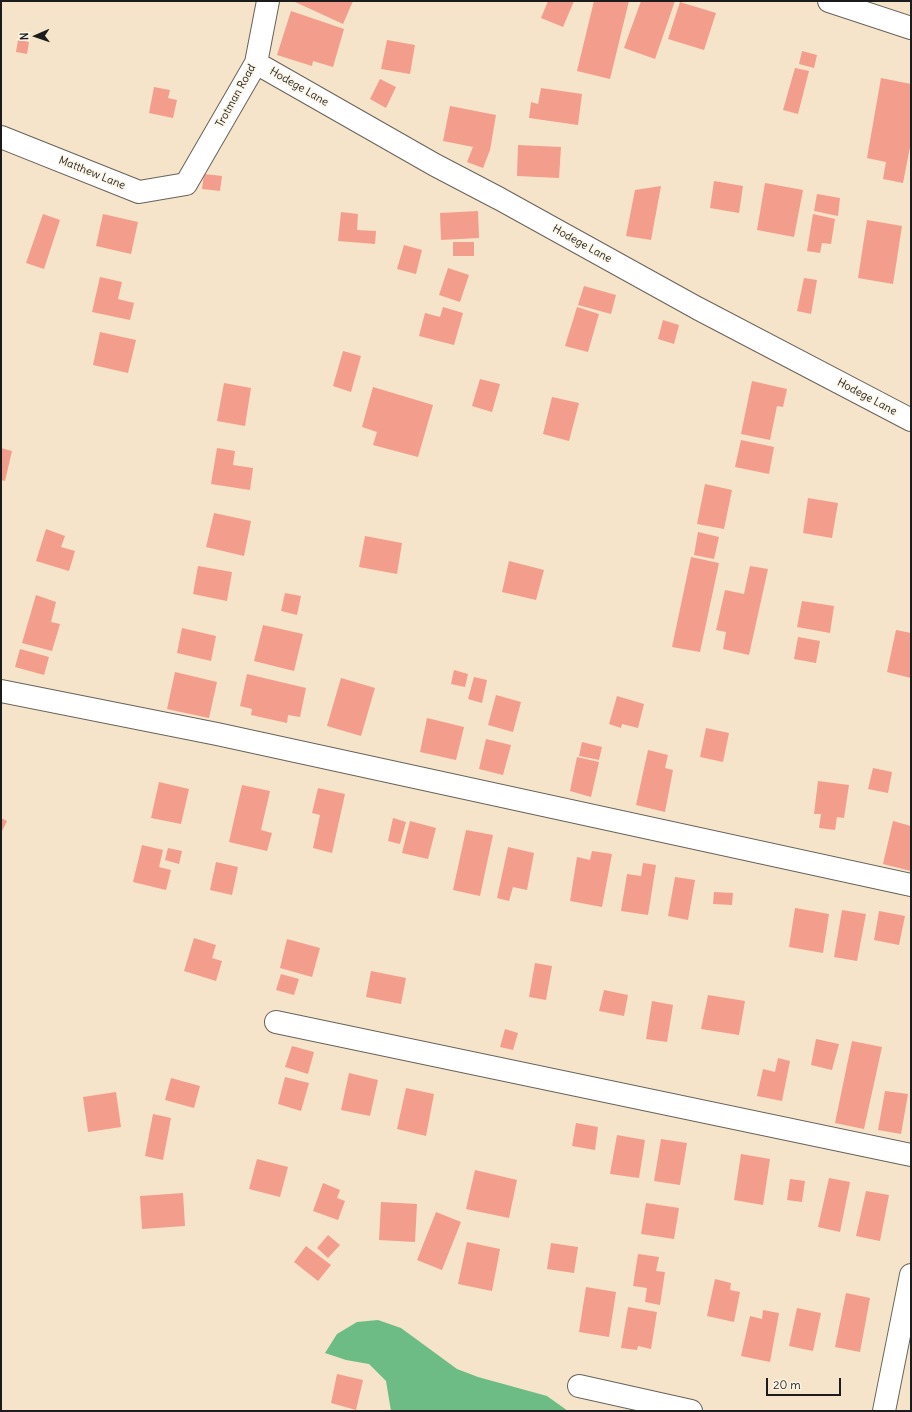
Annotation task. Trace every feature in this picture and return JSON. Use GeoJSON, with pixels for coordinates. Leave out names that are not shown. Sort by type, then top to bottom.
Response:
{"type":"FeatureCollection","features":[{"type":"Feature","properties":{"kind":"street","name":"Trotman Road"},"geometry":{"type":"LineString","coordinates":[[186,184],[256,63],[268,1]]}},
{"type":"Feature","properties":{"kind":"street"},"geometry":{"type":"LineString","coordinates":[[829,1],[911,28]]}},
{"type":"Feature","properties":{"kind":"street","name":"Hodege Lane"},"geometry":{"type":"LineString","coordinates":[[256,63],[435,165],[697,308],[911,420]]}},
{"type":"Feature","properties":{"kind":"street","name":"Matthew Lane"},"geometry":{"type":"LineString","coordinates":[[1,137],[139,192],[186,184]]}},
{"type":"Feature","properties":{"kind":"street"},"geometry":{"type":"LineString","coordinates":[[1,691],[217,734],[911,885]]}},
{"type":"Feature","properties":{"kind":"street"},"geometry":{"type":"LineString","coordinates":[[276,1022],[911,1155]]}},
{"type":"Feature","properties":{"kind":"street"},"geometry":{"type":"LineString","coordinates":[[884,1411],[911,1275]]}},
{"type":"Feature","properties":{"kind":"street"},"geometry":{"type":"LineString","coordinates":[[579,1386],[691,1411]]}},
{"type":"Feature","properties":{"kind":"green space"},"geometry":{"type":"Polygon","coordinates":[[[378,1320],[401,1328],[457,1369],[478,1377],[547,1396],[568,1411],[391,1411],[386,1381],[369,1364],[346,1360],[325,1353],[337,1334],[357,1322],[378,1320]]]}},
{"type":"Feature","properties":{"kind":"building"},"geometry":{"type":"Polygon","coordinates":[[[293,1],[353,1],[343,24],[293,1]]]}},
{"type":"Feature","properties":{"kind":"building"},"geometry":{"type":"Polygon","coordinates":[[[548,1],[574,1],[563,27],[541,18],[548,1]]]}},
{"type":"Feature","properties":{"kind":"building"},"geometry":{"type":"Polygon","coordinates":[[[594,1],[629,1],[610,79],[577,71],[594,1]]]}},
{"type":"Feature","properties":{"kind":"building"},"geometry":{"type":"Polygon","coordinates":[[[641,1],[675,1],[655,59],[624,48],[641,1]]]}},
{"type":"Feature","properties":{"kind":"building"},"geometry":{"type":"Polygon","coordinates":[[[680,2],[716,13],[704,50],[668,39],[680,2]]]}},
{"type":"Feature","properties":{"kind":"building"},"geometry":{"type":"Polygon","coordinates":[[[291,11],[344,29],[333,67],[313,61],[312,66],[277,55],[291,11]]]}},
{"type":"Feature","properties":{"kind":"building"},"geometry":{"type":"Polygon","coordinates":[[[18,40],[29,42],[27,54],[16,52],[18,40]]]}},
{"type":"Feature","properties":{"kind":"building"},"geometry":{"type":"Polygon","coordinates":[[[387,40],[415,45],[410,74],[381,69],[387,40]]]}},
{"type":"Feature","properties":{"kind":"building"},"geometry":{"type":"Polygon","coordinates":[[[802,51],[817,55],[814,68],[799,64],[802,51]]]}},
{"type":"Feature","properties":{"kind":"building"},"geometry":{"type":"Polygon","coordinates":[[[795,68],[809,71],[798,114],[783,110],[795,68]]]}},
{"type":"Feature","properties":{"kind":"building"},"geometry":{"type":"Polygon","coordinates":[[[881,78],[911,84],[911,142],[903,183],[883,179],[886,162],[867,158],[881,78]]]}},
{"type":"Feature","properties":{"kind":"building"},"geometry":{"type":"Polygon","coordinates":[[[380,79],[396,87],[386,108],[370,99],[380,79]]]}},
{"type":"Feature","properties":{"kind":"building"},"geometry":{"type":"Polygon","coordinates":[[[154,87],[170,90],[168,98],[177,100],[173,118],[149,113],[154,87]]]}},
{"type":"Feature","properties":{"kind":"building"},"geometry":{"type":"Polygon","coordinates":[[[541,88],[582,94],[578,125],[529,118],[531,102],[538,104],[541,88]]]}},
{"type":"Feature","properties":{"kind":"building"},"geometry":{"type":"Polygon","coordinates":[[[450,106],[496,115],[490,150],[483,168],[467,162],[473,147],[443,141],[450,106]]]}},
{"type":"Feature","properties":{"kind":"building"},"geometry":{"type":"Polygon","coordinates":[[[518,145],[561,147],[559,178],[517,176],[518,145]]]}},
{"type":"Feature","properties":{"kind":"building"},"geometry":{"type":"Polygon","coordinates":[[[204,174],[222,176],[220,191],[202,189],[204,174]]]}},
{"type":"Feature","properties":{"kind":"building"},"geometry":{"type":"Polygon","coordinates":[[[714,181],[743,186],[739,213],[710,208],[714,181]]]}},
{"type":"Feature","properties":{"kind":"building"},"geometry":{"type":"Polygon","coordinates":[[[765,183],[803,190],[794,237],[757,230],[765,183]]]}},
{"type":"Feature","properties":{"kind":"building"},"geometry":{"type":"Polygon","coordinates":[[[661,186],[651,240],[626,236],[635,190],[661,186]]]}},
{"type":"Feature","properties":{"kind":"building"},"geometry":{"type":"Polygon","coordinates":[[[817,194],[840,198],[838,216],[814,211],[817,194]]]}},
{"type":"Feature","properties":{"kind":"building"},"geometry":{"type":"Polygon","coordinates":[[[478,211],[479,238],[441,240],[440,213],[478,211]]]}},
{"type":"Feature","properties":{"kind":"building"},"geometry":{"type":"Polygon","coordinates":[[[341,212],[358,214],[357,230],[376,231],[375,244],[338,241],[341,212]]]}},
{"type":"Feature","properties":{"kind":"building"},"geometry":{"type":"Polygon","coordinates":[[[43,214],[60,220],[44,269],[26,263],[43,214]]]}},
{"type":"Feature","properties":{"kind":"building"},"geometry":{"type":"Polygon","coordinates":[[[103,214],[138,222],[131,254],[96,246],[103,214]]]}},
{"type":"Feature","properties":{"kind":"building"},"geometry":{"type":"Polygon","coordinates":[[[813,214],[835,219],[831,244],[822,243],[820,253],[807,251],[813,214]]]}},
{"type":"Feature","properties":{"kind":"building"},"geometry":{"type":"Polygon","coordinates":[[[867,220],[902,226],[893,284],[858,278],[867,220]]]}},
{"type":"Feature","properties":{"kind":"building"},"geometry":{"type":"Polygon","coordinates":[[[453,242],[474,242],[474,256],[453,256],[453,242]]]}},
{"type":"Feature","properties":{"kind":"building"},"geometry":{"type":"Polygon","coordinates":[[[404,245],[422,250],[416,274],[397,269],[404,245]]]}},
{"type":"Feature","properties":{"kind":"building"},"geometry":{"type":"Polygon","coordinates":[[[448,268],[469,275],[460,302],[439,295],[448,268]]]}},
{"type":"Feature","properties":{"kind":"building"},"geometry":{"type":"Polygon","coordinates":[[[100,277],[122,282],[118,299],[134,303],[130,320],[92,312],[100,277]]]}},
{"type":"Feature","properties":{"kind":"building"},"geometry":{"type":"Polygon","coordinates":[[[804,278],[817,280],[811,314],[797,311],[804,278]]]}},
{"type":"Feature","properties":{"kind":"building"},"geometry":{"type":"Polygon","coordinates":[[[584,286],[616,295],[611,314],[578,305],[584,286]]]}},
{"type":"Feature","properties":{"kind":"building"},"geometry":{"type":"Polygon","coordinates":[[[443,307],[463,313],[454,345],[419,336],[425,313],[440,317],[443,307]]]}},
{"type":"Feature","properties":{"kind":"building"},"geometry":{"type":"Polygon","coordinates":[[[577,307],[599,314],[588,352],[565,346],[577,307]]]}},
{"type":"Feature","properties":{"kind":"building"},"geometry":{"type":"Polygon","coordinates":[[[663,320],[679,325],[674,344],[658,339],[663,320]]]}},
{"type":"Feature","properties":{"kind":"building"},"geometry":{"type":"Polygon","coordinates":[[[100,332],[136,340],[128,373],[93,365],[100,332]]]}},
{"type":"Feature","properties":{"kind":"building"},"geometry":{"type":"Polygon","coordinates":[[[343,351],[361,356],[351,392],[333,386],[343,351]]]}},
{"type":"Feature","properties":{"kind":"building"},"geometry":{"type":"Polygon","coordinates":[[[480,379],[500,384],[492,412],[472,406],[480,379]]]}},
{"type":"Feature","properties":{"kind":"building"},"geometry":{"type":"Polygon","coordinates":[[[752,381],[787,389],[783,407],[777,406],[770,440],[741,434],[752,381]]]}},
{"type":"Feature","properties":{"kind":"building"},"geometry":{"type":"Polygon","coordinates":[[[224,383],[251,388],[245,426],[217,421],[224,383]]]}},
{"type":"Feature","properties":{"kind":"building"},"geometry":{"type":"Polygon","coordinates":[[[373,387],[433,405],[418,457],[373,445],[377,432],[362,427],[373,387]]]}},
{"type":"Feature","properties":{"kind":"building"},"geometry":{"type":"Polygon","coordinates":[[[552,397],[579,403],[569,441],[543,434],[552,397]]]}},
{"type":"Feature","properties":{"kind":"building"},"geometry":{"type":"Polygon","coordinates":[[[741,440],[774,447],[769,474],[735,467],[741,440]]]}},
{"type":"Feature","properties":{"kind":"building"},"geometry":{"type":"Polygon","coordinates":[[[1,448],[12,451],[5,481],[1,480],[1,448]]]}},
{"type":"Feature","properties":{"kind":"building"},"geometry":{"type":"Polygon","coordinates":[[[217,448],[235,451],[233,465],[253,468],[250,490],[211,484],[217,448]]]}},
{"type":"Feature","properties":{"kind":"building"},"geometry":{"type":"Polygon","coordinates":[[[705,484],[732,490],[724,529],[697,524],[705,484]]]}},
{"type":"Feature","properties":{"kind":"building"},"geometry":{"type":"Polygon","coordinates":[[[808,498],[838,503],[832,538],[803,533],[808,498]]]}},
{"type":"Feature","properties":{"kind":"building"},"geometry":{"type":"Polygon","coordinates":[[[214,513],[251,521],[244,556],[206,547],[214,513]]]}},
{"type":"Feature","properties":{"kind":"building"},"geometry":{"type":"Polygon","coordinates":[[[46,529],[65,536],[61,547],[75,551],[69,571],[36,561],[46,529]]]}},
{"type":"Feature","properties":{"kind":"building"},"geometry":{"type":"Polygon","coordinates":[[[698,532],[719,537],[714,559],[694,555],[698,532]]]}},
{"type":"Feature","properties":{"kind":"building"},"geometry":{"type":"Polygon","coordinates":[[[365,536],[402,543],[397,574],[359,567],[365,536]]]}},
{"type":"Feature","properties":{"kind":"building"},"geometry":{"type":"Polygon","coordinates":[[[691,557],[719,563],[700,652],[672,647],[691,557]]]}},
{"type":"Feature","properties":{"kind":"building"},"geometry":{"type":"Polygon","coordinates":[[[509,561],[544,570],[536,600],[502,592],[509,561]]]}},
{"type":"Feature","properties":{"kind":"building"},"geometry":{"type":"Polygon","coordinates":[[[198,566],[232,572],[227,601],[193,594],[198,566]]]}},
{"type":"Feature","properties":{"kind":"building"},"geometry":{"type":"Polygon","coordinates":[[[750,566],[768,569],[749,655],[723,649],[726,632],[716,630],[725,590],[744,594],[750,566]]]}},
{"type":"Feature","properties":{"kind":"building"},"geometry":{"type":"Polygon","coordinates":[[[285,593],[301,596],[297,615],[281,611],[285,593]]]}},
{"type":"Feature","properties":{"kind":"building"},"geometry":{"type":"Polygon","coordinates":[[[36,595],[56,602],[51,622],[60,624],[52,651],[22,643],[36,595]]]}},
{"type":"Feature","properties":{"kind":"building"},"geometry":{"type":"Polygon","coordinates":[[[802,601],[834,606],[830,633],[797,627],[802,601]]]}},
{"type":"Feature","properties":{"kind":"building"},"geometry":{"type":"Polygon","coordinates":[[[263,625],[303,634],[294,671],[254,661],[263,625]]]}},
{"type":"Feature","properties":{"kind":"building"},"geometry":{"type":"Polygon","coordinates":[[[182,628],[216,636],[211,661],[177,653],[182,628]]]}},
{"type":"Feature","properties":{"kind":"building"},"geometry":{"type":"Polygon","coordinates":[[[896,630],[911,633],[911,678],[887,672],[896,630]]]}},
{"type":"Feature","properties":{"kind":"building"},"geometry":{"type":"Polygon","coordinates":[[[798,637],[820,641],[816,663],[794,659],[798,637]]]}},
{"type":"Feature","properties":{"kind":"building"},"geometry":{"type":"Polygon","coordinates":[[[20,649],[49,657],[44,675],[15,667],[20,649]]]}},
{"type":"Feature","properties":{"kind":"building"},"geometry":{"type":"Polygon","coordinates":[[[454,670],[468,674],[465,687],[451,684],[454,670]]]}},
{"type":"Feature","properties":{"kind":"building"},"geometry":{"type":"Polygon","coordinates":[[[175,672],[217,682],[209,718],[167,709],[175,672]]]}},
{"type":"Feature","properties":{"kind":"building"},"geometry":{"type":"Polygon","coordinates":[[[247,674],[306,688],[300,717],[288,715],[287,723],[251,715],[252,709],[240,706],[247,674]]]}},
{"type":"Feature","properties":{"kind":"building"},"geometry":{"type":"Polygon","coordinates":[[[474,677],[487,680],[482,703],[468,699],[474,677]]]}},
{"type":"Feature","properties":{"kind":"building"},"geometry":{"type":"Polygon","coordinates":[[[341,678],[375,688],[361,736],[327,726],[341,678]]]}},
{"type":"Feature","properties":{"kind":"building"},"geometry":{"type":"Polygon","coordinates":[[[496,695],[521,702],[513,732],[488,725],[496,695]]]}},
{"type":"Feature","properties":{"kind":"building"},"geometry":{"type":"Polygon","coordinates":[[[617,696],[644,704],[638,728],[622,724],[621,728],[609,724],[617,696]]]}},
{"type":"Feature","properties":{"kind":"building"},"geometry":{"type":"Polygon","coordinates":[[[427,718],[464,727],[456,760],[420,752],[427,718]]]}},
{"type":"Feature","properties":{"kind":"building"},"geometry":{"type":"Polygon","coordinates":[[[706,728],[729,733],[723,762],[700,757],[706,728]]]}},
{"type":"Feature","properties":{"kind":"building"},"geometry":{"type":"Polygon","coordinates":[[[486,739],[511,745],[503,775],[479,769],[486,739]]]}},
{"type":"Feature","properties":{"kind":"building"},"geometry":{"type":"Polygon","coordinates":[[[582,742],[602,747],[599,760],[579,756],[582,742]]]}},
{"type":"Feature","properties":{"kind":"building"},"geometry":{"type":"Polygon","coordinates":[[[648,750],[668,755],[665,768],[673,770],[665,812],[636,805],[648,750]]]}},
{"type":"Feature","properties":{"kind":"building"},"geometry":{"type":"Polygon","coordinates":[[[577,757],[599,762],[591,797],[570,791],[577,757]]]}},
{"type":"Feature","properties":{"kind":"building"},"geometry":{"type":"Polygon","coordinates":[[[873,768],[892,772],[888,793],[868,789],[873,768]]]}},
{"type":"Feature","properties":{"kind":"building"},"geometry":{"type":"Polygon","coordinates":[[[818,781],[849,785],[844,818],[837,817],[835,830],[819,828],[821,814],[814,814],[818,781]]]}},
{"type":"Feature","properties":{"kind":"building"},"geometry":{"type":"Polygon","coordinates":[[[159,782],[189,789],[181,824],[151,818],[159,782]]]}},
{"type":"Feature","properties":{"kind":"building"},"geometry":{"type":"Polygon","coordinates":[[[242,785],[270,791],[261,830],[272,833],[267,851],[229,842],[242,785]]]}},
{"type":"Feature","properties":{"kind":"building"},"geometry":{"type":"Polygon","coordinates":[[[318,788],[345,794],[332,853],[313,848],[320,815],[312,813],[318,788]]]}},
{"type":"Feature","properties":{"kind":"building"},"geometry":{"type":"Polygon","coordinates":[[[1,818],[7,821],[1,833],[1,818]]]}},
{"type":"Feature","properties":{"kind":"building"},"geometry":{"type":"Polygon","coordinates":[[[393,818],[406,822],[400,844],[388,841],[393,818]]]}},
{"type":"Feature","properties":{"kind":"building"},"geometry":{"type":"Polygon","coordinates":[[[410,821],[436,828],[428,859],[402,853],[410,821]]]}},
{"type":"Feature","properties":{"kind":"building"},"geometry":{"type":"Polygon","coordinates":[[[893,821],[911,826],[911,871],[883,864],[893,821]]]}},
{"type":"Feature","properties":{"kind":"building"},"geometry":{"type":"Polygon","coordinates":[[[466,830],[493,835],[480,896],[453,890],[466,830]]]}},
{"type":"Feature","properties":{"kind":"building"},"geometry":{"type":"Polygon","coordinates":[[[142,845],[163,850],[159,867],[171,870],[166,890],[133,882],[142,845]]]}},
{"type":"Feature","properties":{"kind":"building"},"geometry":{"type":"Polygon","coordinates":[[[508,847],[534,853],[527,890],[513,887],[509,901],[497,898],[508,847]]]}},
{"type":"Feature","properties":{"kind":"building"},"geometry":{"type":"Polygon","coordinates":[[[168,848],[182,851],[179,864],[165,860],[168,848]]]}},
{"type":"Feature","properties":{"kind":"building"},"geometry":{"type":"Polygon","coordinates":[[[592,851],[612,854],[602,907],[570,901],[577,857],[590,860],[592,851]]]}},
{"type":"Feature","properties":{"kind":"building"},"geometry":{"type":"Polygon","coordinates":[[[216,862],[238,867],[232,895],[210,890],[216,862]]]}},
{"type":"Feature","properties":{"kind":"building"},"geometry":{"type":"Polygon","coordinates":[[[643,863],[656,865],[648,915],[621,911],[627,874],[641,876],[643,863]]]}},
{"type":"Feature","properties":{"kind":"building"},"geometry":{"type":"Polygon","coordinates":[[[675,877],[695,880],[688,920],[668,916],[675,877]]]}},
{"type":"Feature","properties":{"kind":"building"},"geometry":{"type":"Polygon","coordinates":[[[714,892],[733,893],[732,905],[713,904],[714,892]]]}},
{"type":"Feature","properties":{"kind":"building"},"geometry":{"type":"Polygon","coordinates":[[[795,908],[829,914],[823,953],[789,947],[795,908]]]}},
{"type":"Feature","properties":{"kind":"building"},"geometry":{"type":"Polygon","coordinates":[[[842,910],[866,914],[857,961],[834,957],[842,910]]]}},
{"type":"Feature","properties":{"kind":"building"},"geometry":{"type":"Polygon","coordinates":[[[879,911],[905,916],[899,945],[874,940],[879,911]]]}},
{"type":"Feature","properties":{"kind":"building"},"geometry":{"type":"Polygon","coordinates":[[[194,938],[216,945],[212,958],[222,961],[216,981],[184,971],[194,938]]]}},
{"type":"Feature","properties":{"kind":"building"},"geometry":{"type":"Polygon","coordinates":[[[287,939],[320,948],[312,977],[280,968],[287,939]]]}},
{"type":"Feature","properties":{"kind":"building"},"geometry":{"type":"Polygon","coordinates":[[[535,963],[552,966],[546,1000],[529,997],[535,963]]]}},
{"type":"Feature","properties":{"kind":"building"},"geometry":{"type":"Polygon","coordinates":[[[371,971],[406,978],[401,1004],[366,997],[371,971]]]}},
{"type":"Feature","properties":{"kind":"building"},"geometry":{"type":"Polygon","coordinates":[[[281,974],[299,979],[294,995],[276,990],[281,974]]]}},
{"type":"Feature","properties":{"kind":"building"},"geometry":{"type":"Polygon","coordinates":[[[604,990],[628,995],[624,1016],[599,1011],[604,990]]]}},
{"type":"Feature","properties":{"kind":"building"},"geometry":{"type":"Polygon","coordinates":[[[708,995],[745,1001],[739,1035],[701,1029],[708,995]]]}},
{"type":"Feature","properties":{"kind":"building"},"geometry":{"type":"Polygon","coordinates":[[[652,1001],[673,1005],[667,1042],[646,1039],[652,1001]]]}},
{"type":"Feature","properties":{"kind":"building"},"geometry":{"type":"Polygon","coordinates":[[[505,1029],[518,1033],[513,1050],[500,1047],[505,1029]]]}},
{"type":"Feature","properties":{"kind":"building"},"geometry":{"type":"Polygon","coordinates":[[[816,1039],[839,1044],[832,1070],[811,1065],[816,1039]]]}},
{"type":"Feature","properties":{"kind":"building"},"geometry":{"type":"Polygon","coordinates":[[[852,1041],[882,1047],[864,1129],[835,1123],[852,1041]]]}},
{"type":"Feature","properties":{"kind":"building"},"geometry":{"type":"Polygon","coordinates":[[[292,1046],[314,1052],[308,1074],[285,1067],[292,1046]]]}},
{"type":"Feature","properties":{"kind":"building"},"geometry":{"type":"Polygon","coordinates":[[[778,1058],[790,1061],[782,1101],[757,1096],[763,1069],[775,1072],[778,1058]]]}},
{"type":"Feature","properties":{"kind":"building"},"geometry":{"type":"Polygon","coordinates":[[[349,1073],[378,1080],[370,1116],[341,1110],[349,1073]]]}},
{"type":"Feature","properties":{"kind":"building"},"geometry":{"type":"Polygon","coordinates":[[[285,1077],[309,1083],[301,1111],[278,1104],[285,1077]]]}},
{"type":"Feature","properties":{"kind":"building"},"geometry":{"type":"Polygon","coordinates":[[[171,1078],[200,1086],[194,1108],[165,1100],[171,1078]]]}},
{"type":"Feature","properties":{"kind":"building"},"geometry":{"type":"Polygon","coordinates":[[[406,1088],[434,1094],[426,1136],[397,1129],[406,1088]]]}},
{"type":"Feature","properties":{"kind":"building"},"geometry":{"type":"Polygon","coordinates":[[[885,1091],[908,1094],[901,1134],[878,1130],[885,1091]]]}},
{"type":"Feature","properties":{"kind":"building"},"geometry":{"type":"Polygon","coordinates":[[[116,1092],[121,1127],[88,1132],[83,1097],[116,1092]]]}},
{"type":"Feature","properties":{"kind":"building"},"geometry":{"type":"Polygon","coordinates":[[[153,1114],[171,1118],[163,1160],[145,1156],[153,1114]]]}},
{"type":"Feature","properties":{"kind":"building"},"geometry":{"type":"Polygon","coordinates":[[[576,1123],[598,1127],[595,1150],[572,1146],[576,1123]]]}},
{"type":"Feature","properties":{"kind":"building"},"geometry":{"type":"Polygon","coordinates":[[[617,1135],[645,1140],[639,1178],[610,1174],[617,1135]]]}},
{"type":"Feature","properties":{"kind":"building"},"geometry":{"type":"Polygon","coordinates":[[[661,1139],[687,1143],[680,1185],[654,1181],[661,1139]]]}},
{"type":"Feature","properties":{"kind":"building"},"geometry":{"type":"Polygon","coordinates":[[[741,1154],[770,1159],[763,1205],[734,1200],[741,1154]]]}},
{"type":"Feature","properties":{"kind":"building"},"geometry":{"type":"Polygon","coordinates":[[[257,1159],[288,1167],[280,1197],[249,1189],[257,1159]]]}},
{"type":"Feature","properties":{"kind":"building"},"geometry":{"type":"Polygon","coordinates":[[[475,1170],[517,1180],[509,1218],[466,1209],[475,1170]]]}},
{"type":"Feature","properties":{"kind":"building"},"geometry":{"type":"Polygon","coordinates":[[[829,1178],[850,1182],[840,1232],[818,1227],[829,1178]]]}},
{"type":"Feature","properties":{"kind":"building"},"geometry":{"type":"Polygon","coordinates":[[[790,1179],[805,1181],[802,1202],[787,1200],[790,1179]]]}},
{"type":"Feature","properties":{"kind":"building"},"geometry":{"type":"Polygon","coordinates":[[[323,1183],[340,1190],[337,1198],[345,1201],[338,1220],[313,1211],[323,1183]]]}},
{"type":"Feature","properties":{"kind":"building"},"geometry":{"type":"Polygon","coordinates":[[[866,1191],[889,1195],[880,1241],[856,1236],[866,1191]]]}},
{"type":"Feature","properties":{"kind":"building"},"geometry":{"type":"Polygon","coordinates":[[[183,1193],[185,1226],[142,1229],[140,1196],[183,1193]]]}},
{"type":"Feature","properties":{"kind":"building"},"geometry":{"type":"Polygon","coordinates":[[[381,1202],[417,1204],[415,1242],[379,1240],[381,1202]]]}},
{"type":"Feature","properties":{"kind":"building"},"geometry":{"type":"Polygon","coordinates":[[[646,1203],[679,1208],[674,1239],[641,1234],[646,1203]]]}},
{"type":"Feature","properties":{"kind":"building"},"geometry":{"type":"Polygon","coordinates":[[[436,1212],[461,1222],[442,1270],[417,1260],[436,1212]]]}},
{"type":"Feature","properties":{"kind":"building"},"geometry":{"type":"Polygon","coordinates":[[[328,1235],[340,1245],[328,1258],[317,1248],[328,1235]]]}},
{"type":"Feature","properties":{"kind":"building"},"geometry":{"type":"Polygon","coordinates":[[[467,1242],[500,1249],[492,1291],[458,1284],[467,1242]]]}},
{"type":"Feature","properties":{"kind":"building"},"geometry":{"type":"Polygon","coordinates":[[[551,1243],[578,1247],[574,1273],[547,1269],[551,1243]]]}},
{"type":"Feature","properties":{"kind":"building"},"geometry":{"type":"Polygon","coordinates":[[[306,1246],[331,1265],[318,1281],[294,1262],[306,1246]]]}},
{"type":"Feature","properties":{"kind":"building"},"geometry":{"type":"Polygon","coordinates":[[[638,1254],[659,1257],[656,1271],[665,1272],[660,1305],[645,1302],[647,1288],[633,1286],[638,1254]]]}},
{"type":"Feature","properties":{"kind":"building"},"geometry":{"type":"Polygon","coordinates":[[[715,1279],[731,1283],[730,1290],[740,1292],[734,1322],[707,1316],[715,1279]]]}},
{"type":"Feature","properties":{"kind":"building"},"geometry":{"type":"Polygon","coordinates":[[[586,1287],[616,1292],[609,1337],[579,1332],[586,1287]]]}},
{"type":"Feature","properties":{"kind":"building"},"geometry":{"type":"Polygon","coordinates":[[[846,1293],[870,1298],[860,1352],[835,1347],[846,1293]]]}},
{"type":"Feature","properties":{"kind":"building"},"geometry":{"type":"Polygon","coordinates":[[[628,1307],[657,1312],[651,1349],[638,1346],[637,1350],[621,1348],[628,1307]]]}},
{"type":"Feature","properties":{"kind":"building"},"geometry":{"type":"Polygon","coordinates":[[[797,1308],[821,1313],[813,1351],[789,1346],[797,1308]]]}},
{"type":"Feature","properties":{"kind":"building"},"geometry":{"type":"Polygon","coordinates":[[[763,1310],[779,1313],[770,1362],[741,1356],[750,1316],[762,1319],[763,1310]]]}},
{"type":"Feature","properties":{"kind":"building"},"geometry":{"type":"Polygon","coordinates":[[[337,1374],[363,1380],[356,1410],[331,1403],[337,1374]]]}}]}
